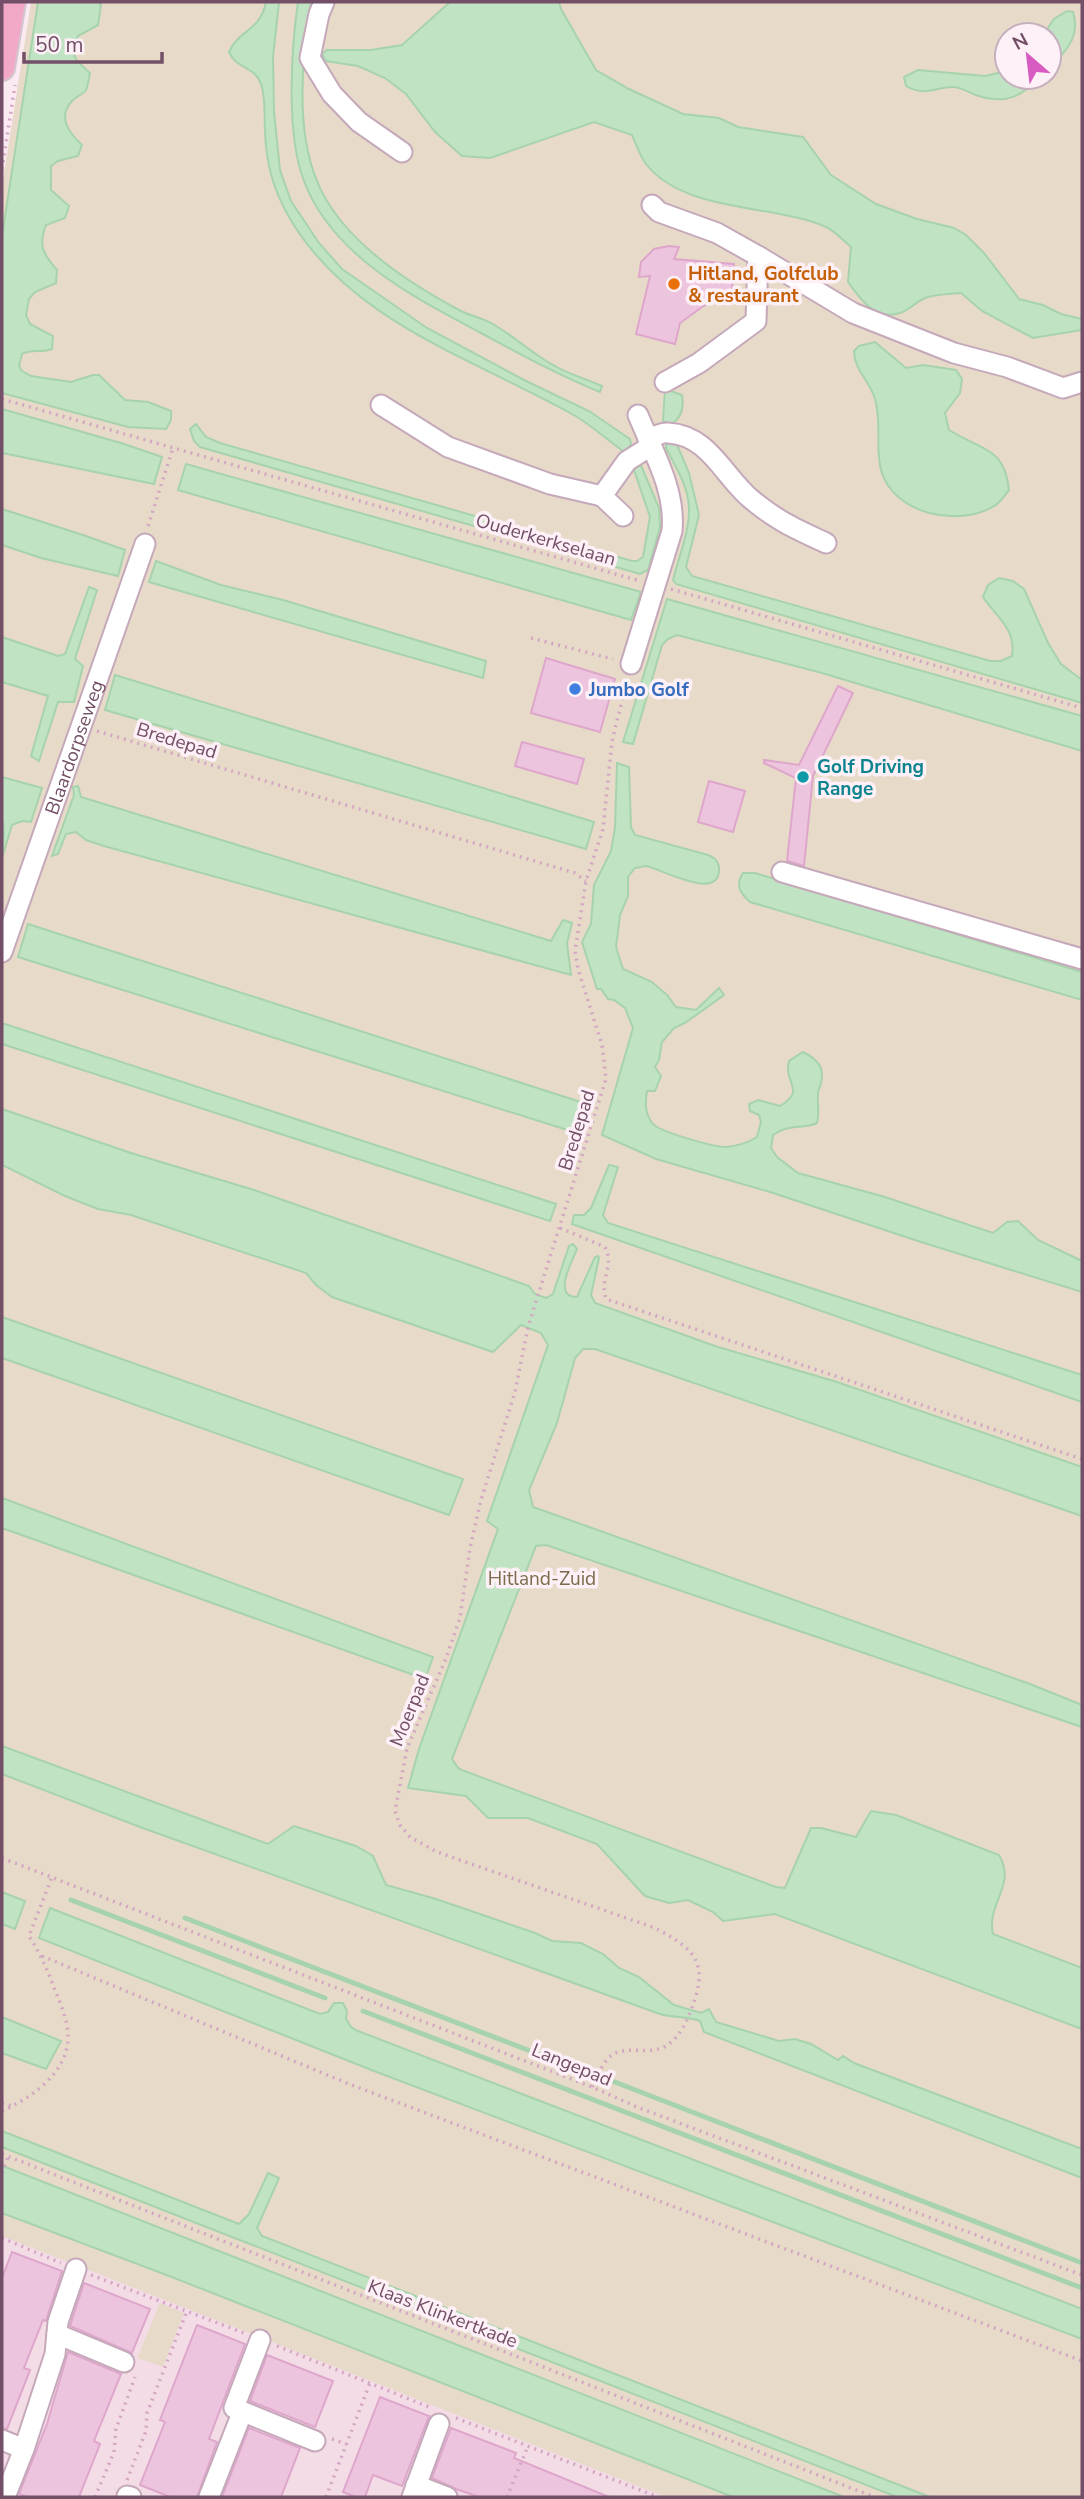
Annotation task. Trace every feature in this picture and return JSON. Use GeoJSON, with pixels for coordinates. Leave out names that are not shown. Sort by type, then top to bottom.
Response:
{"type":"FeatureCollection","features":[{"type":"Feature","properties":{"kind":"main road"},"geometry":{"type":"LineString","coordinates":[[2,68],[13,2]]}},
{"type":"Feature","properties":{"kind":"street"},"geometry":{"type":"LineString","coordinates":[[324,2],[310,58],[332,94],[359,122],[402,152]]}},
{"type":"Feature","properties":{"kind":"street"},"geometry":{"type":"LineString","coordinates":[[652,205],[659,212],[718,233],[853,313],[954,353],[1007,367],[1063,388],[1082,382]]}},
{"type":"Feature","properties":{"kind":"street"},"geometry":{"type":"LineString","coordinates":[[665,382],[699,363],[756,321],[758,256]]}},
{"type":"Feature","properties":{"kind":"street"},"geometry":{"type":"LineString","coordinates":[[381,405],[448,447],[550,484],[602,496],[623,516]]}},
{"type":"Feature","properties":{"kind":"street"},"geometry":{"type":"LineString","coordinates":[[631,664],[672,531],[674,513],[666,481],[638,415]]}},
{"type":"Feature","properties":{"kind":"street"},"geometry":{"type":"LineString","coordinates":[[602,496],[626,461],[667,432],[694,439],[747,496],[778,521],[826,543]]}},
{"type":"Feature","properties":{"kind":"street","name":"Blaardorpseweg"},"geometry":{"type":"LineString","coordinates":[[2,952],[145,544]]}},
{"type":"Feature","properties":{"kind":"street"},"geometry":{"type":"LineString","coordinates":[[782,872],[1082,959]]}},
{"type":"Feature","properties":{"kind":"street"},"geometry":{"type":"LineString","coordinates":[[5,2497],[55,2354],[58,2322],[76,2269]]}},
{"type":"Feature","properties":{"kind":"street"},"geometry":{"type":"LineString","coordinates":[[57,2334],[124,2362]]}},
{"type":"Feature","properties":{"kind":"street"},"geometry":{"type":"LineString","coordinates":[[260,2340],[233,2408],[315,2441]]}},
{"type":"Feature","properties":{"kind":"street"},"geometry":{"type":"LineString","coordinates":[[209,2497],[242,2413]]}},
{"type":"Feature","properties":{"kind":"street"},"geometry":{"type":"LineString","coordinates":[[442,2416],[414,2491],[447,2497]]}},
{"type":"Feature","properties":{"kind":"street"},"geometry":{"type":"LineString","coordinates":[[2,2440],[24,2449]]}},
{"type":"Feature","properties":{"kind":"path","name":"Ouderkerkselaan"},"geometry":{"type":"LineString","coordinates":[[2,399],[1082,708]]}},
{"type":"Feature","properties":{"kind":"path"},"geometry":{"type":"LineString","coordinates":[[145,544],[149,521],[173,448]]}},
{"type":"Feature","properties":{"kind":"path"},"geometry":{"type":"LineString","coordinates":[[531,638],[631,664],[612,741],[603,829],[586,881]]}},
{"type":"Feature","properties":{"kind":"path","name":"Bredepad"},"geometry":{"type":"LineString","coordinates":[[81,726],[575,873],[586,881],[575,951],[578,969],[603,1045],[606,1079],[560,1228]]}},
{"type":"Feature","properties":{"kind":"path"},"geometry":{"type":"LineString","coordinates":[[560,1228],[606,1247],[610,1258],[603,1288],[606,1299],[1082,1459]]}},
{"type":"Feature","properties":{"kind":"path","name":"Moerpad"},"geometry":{"type":"LineString","coordinates":[[560,1228],[528,1327],[515,1392],[481,1500],[470,1548],[460,1618],[445,1661],[407,1748],[395,1811],[400,1825],[410,1837],[436,1852],[655,1928],[682,1943],[696,1962],[700,1984],[687,2021],[676,2038],[663,2048],[649,2051],[620,2050],[608,2057],[592,2087]]}},
{"type":"Feature","properties":{"kind":"path","name":"Langepad"},"geometry":{"type":"LineString","coordinates":[[2,1858],[592,2087],[650,2112],[1082,2275]]}},
{"type":"Feature","properties":{"kind":"path"},"geometry":{"type":"LineString","coordinates":[[2,2111],[49,2081],[67,2047],[64,2012],[42,1956],[29,1936],[52,1877]]}},
{"type":"Feature","properties":{"kind":"path"},"geometry":{"type":"LineString","coordinates":[[42,1956],[362,2089],[1082,2361]]}},
{"type":"Feature","properties":{"kind":"path"},"geometry":{"type":"LineString","coordinates":[[2,2102],[12,2106]]}},
{"type":"Feature","properties":{"kind":"path","name":"Klaas Klinkertkade"},"geometry":{"type":"LineString","coordinates":[[2,2154],[874,2497]]}},
{"type":"Feature","properties":{"kind":"path"},"geometry":{"type":"LineString","coordinates":[[2,2173],[7,2158]]}},
{"type":"Feature","properties":{"kind":"path"},"geometry":{"type":"LineString","coordinates":[[2,2238],[370,2383],[442,2416],[528,2446],[658,2497]]}},
{"type":"Feature","properties":{"kind":"path"},"geometry":{"type":"LineString","coordinates":[[129,2496],[125,2484],[146,2431],[147,2413],[187,2311]]}},
{"type":"Feature","properties":{"kind":"path"},"geometry":{"type":"LineString","coordinates":[[95,2497],[114,2452],[116,2429],[135,2378],[134,2369],[124,2362]]}},
{"type":"Feature","properties":{"kind":"path"},"geometry":{"type":"LineString","coordinates":[[326,2497],[370,2383]]}},
{"type":"Feature","properties":{"kind":"path"},"geometry":{"type":"LineString","coordinates":[[507,2497],[528,2446]]}},
{"type":"Feature","properties":{"kind":"shaded area"},"geometry":{"type":"Polygon","coordinates":[[[38,2],[98,2],[101,5],[98,25],[78,36],[74,49],[77,61],[90,73],[87,88],[72,101],[65,113],[69,130],[82,145],[78,156],[58,161],[51,166],[51,190],[69,206],[65,218],[46,225],[42,239],[45,254],[57,270],[56,283],[35,292],[29,299],[26,315],[30,324],[53,336],[52,349],[22,354],[19,366],[31,376],[71,382],[99,375],[125,400],[148,402],[171,411],[171,420],[166,429],[128,427],[2,393],[2,236],[38,2]]]}},
{"type":"Feature","properties":{"kind":"shaded area"},"geometry":{"type":"Polygon","coordinates":[[[266,2],[279,2],[273,57],[274,112],[280,170],[291,201],[319,243],[342,269],[427,328],[589,411],[630,439],[631,444],[627,451],[623,451],[572,414],[416,334],[344,284],[314,253],[289,217],[271,176],[261,84],[254,74],[232,58],[229,52],[233,44],[259,19],[266,2]]]}},
{"type":"Feature","properties":{"kind":"shaded area"},"geometry":{"type":"Polygon","coordinates":[[[298,2],[311,2],[302,92],[310,161],[328,202],[342,222],[378,257],[419,287],[461,311],[491,323],[559,368],[602,386],[600,392],[569,379],[429,305],[378,272],[334,231],[317,208],[304,181],[294,140],[292,68],[298,2]]]}},
{"type":"Feature","properties":{"kind":"shaded area"},"geometry":{"type":"Polygon","coordinates":[[[450,2],[559,2],[596,70],[683,114],[719,118],[738,127],[803,137],[831,175],[876,204],[917,219],[954,228],[966,235],[984,253],[1019,299],[1082,319],[1082,330],[1033,338],[982,311],[961,293],[931,296],[903,312],[883,314],[870,307],[848,282],[851,247],[833,231],[805,220],[731,205],[683,191],[663,180],[646,164],[632,135],[594,122],[490,158],[462,156],[435,132],[406,94],[385,78],[358,66],[326,61],[322,54],[327,50],[371,50],[402,45],[450,2]]]}},
{"type":"Feature","properties":{"kind":"shaded area"},"geometry":{"type":"Polygon","coordinates":[[[1067,11],[1073,12],[1075,29],[1070,44],[1063,54],[1063,21],[1053,21],[1067,11]]]}},
{"type":"Feature","properties":{"kind":"shaded area"},"geometry":{"type":"Polygon","coordinates":[[[918,70],[985,76],[993,74],[993,91],[1024,91],[1007,99],[989,99],[956,87],[919,91],[906,86],[904,77],[918,70]]]}},
{"type":"Feature","properties":{"kind":"shaded area"},"geometry":{"type":"Polygon","coordinates":[[[875,342],[906,368],[923,365],[956,370],[962,379],[960,393],[945,413],[949,430],[997,457],[1007,476],[1009,490],[996,505],[979,513],[963,516],[928,513],[913,507],[888,485],[879,461],[875,399],[857,364],[854,351],[859,346],[875,342]]]}},
{"type":"Feature","properties":{"kind":"shaded area"},"geometry":{"type":"Polygon","coordinates":[[[665,389],[682,395],[681,412],[678,419],[671,424],[663,421],[665,389]]]}},
{"type":"Feature","properties":{"kind":"shaded area"},"geometry":{"type":"Polygon","coordinates":[[[2,409],[162,457],[154,484],[2,453],[2,409]]]}},
{"type":"Feature","properties":{"kind":"shaded area"},"geometry":{"type":"Polygon","coordinates":[[[196,424],[206,437],[220,443],[632,561],[643,557],[650,517],[633,467],[640,463],[659,508],[660,527],[648,570],[640,574],[200,447],[194,441],[190,429],[196,424]]]}},
{"type":"Feature","properties":{"kind":"shaded area"},"geometry":{"type":"Polygon","coordinates":[[[675,440],[689,473],[699,515],[686,567],[692,576],[990,661],[1001,661],[1012,656],[1012,646],[1004,624],[983,597],[988,585],[999,578],[1013,581],[1024,589],[1048,643],[1061,664],[1082,680],[1082,703],[676,584],[673,580],[687,529],[689,509],[684,486],[666,448],[666,445],[675,440]]]}},
{"type":"Feature","properties":{"kind":"shaded area"},"geometry":{"type":"Polygon","coordinates":[[[186,464],[641,592],[631,620],[178,490],[186,464]]]}},
{"type":"Feature","properties":{"kind":"shaded area"},"geometry":{"type":"Polygon","coordinates":[[[2,509],[125,550],[118,576],[41,558],[2,545],[2,509]]]}},
{"type":"Feature","properties":{"kind":"shaded area"},"geometry":{"type":"Polygon","coordinates":[[[156,561],[221,585],[283,600],[486,661],[483,678],[149,582],[156,561]]]}},
{"type":"Feature","properties":{"kind":"shaded area"},"geometry":{"type":"Polygon","coordinates":[[[89,587],[97,590],[75,659],[83,666],[74,702],[58,702],[39,761],[31,756],[48,696],[2,682],[2,637],[58,656],[65,654],[89,587]]]}},
{"type":"Feature","properties":{"kind":"shaded area"},"geometry":{"type":"Polygon","coordinates":[[[667,599],[1082,716],[1082,751],[822,673],[677,635],[662,645],[633,744],[623,742],[667,599]]]}},
{"type":"Feature","properties":{"kind":"shaded area"},"geometry":{"type":"Polygon","coordinates":[[[115,675],[594,822],[586,849],[105,710],[115,675]]]}},
{"type":"Feature","properties":{"kind":"shaded area"},"geometry":{"type":"Polygon","coordinates":[[[617,763],[629,767],[631,827],[635,835],[708,855],[719,867],[717,878],[711,883],[689,881],[646,866],[635,868],[628,877],[628,896],[620,915],[616,947],[623,969],[652,982],[676,1007],[696,1010],[719,988],[724,995],[674,1028],[662,1042],[655,1067],[661,1076],[655,1091],[647,1091],[646,1095],[647,1112],[652,1123],[675,1135],[720,1146],[734,1146],[750,1141],[757,1137],[761,1122],[759,1115],[750,1111],[749,1104],[758,1100],[780,1106],[788,1100],[793,1091],[789,1061],[803,1052],[816,1061],[822,1072],[817,1123],[785,1129],[773,1135],[771,1148],[777,1157],[798,1173],[885,1197],[993,1233],[1007,1222],[1018,1221],[1038,1240],[1082,1261],[1082,1292],[770,1192],[656,1159],[602,1135],[633,1028],[625,1008],[608,999],[601,989],[597,989],[582,942],[591,924],[594,885],[611,851],[615,828],[617,763]]]}},
{"type":"Feature","properties":{"kind":"shaded area"},"geometry":{"type":"Polygon","coordinates":[[[2,777],[42,788],[31,822],[22,821],[12,825],[2,858],[4,833],[2,777]]]}},
{"type":"Feature","properties":{"kind":"shaded area"},"geometry":{"type":"Polygon","coordinates":[[[78,786],[81,797],[551,941],[563,920],[572,923],[567,943],[571,975],[104,846],[86,840],[76,832],[66,834],[58,854],[52,856],[74,795],[73,787],[78,786]]]}},
{"type":"Feature","properties":{"kind":"shaded area"},"geometry":{"type":"Polygon","coordinates":[[[743,873],[755,873],[1082,972],[1082,1000],[750,902],[740,889],[739,881],[743,873]]]}},
{"type":"Feature","properties":{"kind":"shaded area"},"geometry":{"type":"Polygon","coordinates":[[[28,924],[590,1105],[587,1121],[580,1134],[18,957],[28,924]]]}},
{"type":"Feature","properties":{"kind":"shaded area"},"geometry":{"type":"Polygon","coordinates":[[[2,1024],[556,1204],[550,1221],[2,1044],[2,1024]]]}},
{"type":"Feature","properties":{"kind":"shaded area"},"geometry":{"type":"Polygon","coordinates":[[[2,1109],[131,1153],[254,1190],[529,1286],[535,1294],[546,1298],[553,1294],[569,1246],[573,1244],[577,1249],[565,1285],[570,1295],[577,1297],[595,1257],[598,1256],[591,1295],[595,1303],[715,1346],[837,1382],[1082,1467],[1082,1516],[595,1349],[583,1349],[575,1358],[557,1423],[529,1490],[533,1507],[1030,1684],[1082,1705],[1082,1727],[546,1545],[536,1546],[452,1759],[459,1769],[776,1887],[785,1888],[811,1828],[856,1837],[871,1811],[896,1815],[999,1855],[1005,1876],[994,1913],[993,1934],[1082,1968],[1082,2029],[775,1914],[723,1921],[713,1912],[688,1900],[669,1903],[645,1896],[597,1844],[528,1818],[488,1818],[466,1796],[408,1788],[419,1749],[498,1529],[487,1521],[548,1345],[541,1333],[521,1325],[493,1352],[332,1297],[306,1273],[131,1215],[98,1209],[65,1196],[2,1165],[2,1109]]]}},
{"type":"Feature","properties":{"kind":"shaded area"},"geometry":{"type":"Polygon","coordinates":[[[609,1165],[618,1167],[603,1215],[608,1223],[1082,1375],[1082,1402],[572,1224],[574,1215],[584,1215],[591,1208],[609,1165]]]}},
{"type":"Feature","properties":{"kind":"shaded area"},"geometry":{"type":"Polygon","coordinates":[[[2,1317],[463,1479],[449,1515],[2,1358],[2,1317]]]}},
{"type":"Feature","properties":{"kind":"shaded area"},"geometry":{"type":"Polygon","coordinates":[[[2,1498],[433,1657],[425,1679],[2,1528],[2,1498]]]}},
{"type":"Feature","properties":{"kind":"shaded area"},"geometry":{"type":"Polygon","coordinates":[[[2,1746],[268,1844],[294,1826],[356,1846],[373,1856],[386,1885],[436,1899],[552,1941],[581,1943],[603,1954],[619,1968],[639,1977],[674,2005],[701,2013],[709,2009],[716,2022],[779,2041],[795,2039],[811,2044],[838,2060],[843,2056],[854,2063],[1082,2149],[1082,2178],[704,2032],[700,2021],[660,2014],[140,1827],[2,1774],[2,1746]]]}},
{"type":"Feature","properties":{"kind":"shaded area"},"geometry":{"type":"Polygon","coordinates":[[[2,1892],[25,1901],[15,1929],[2,1924],[2,1892]]]}},
{"type":"Feature","properties":{"kind":"shaded area"},"geometry":{"type":"Polygon","coordinates":[[[50,1908],[320,2014],[328,2012],[334,2003],[343,2003],[347,2011],[346,2019],[351,2027],[358,2031],[1082,2309],[1082,2339],[374,2071],[39,1938],[50,1908]]]}},
{"type":"Feature","properties":{"kind":"shaded area"},"geometry":{"type":"Polygon","coordinates":[[[2,2017],[61,2041],[46,2069],[2,2053],[2,2017]]]}},
{"type":"Feature","properties":{"kind":"shaded area"},"geometry":{"type":"Polygon","coordinates":[[[2,2123],[948,2497],[2,2497],[2,2123]]]}},
{"type":"Feature","properties":{"kind":"shaded area"},"geometry":{"type":"Polygon","coordinates":[[[2,2131],[239,2224],[249,2214],[268,2173],[279,2178],[257,2228],[262,2236],[930,2497],[897,2497],[2,2147],[2,2131]]]}},
{"type":"Feature","properties":{"kind":"shaded area"},"geometry":{"type":"Polygon","coordinates":[[[2,2166],[844,2497],[733,2497],[2,2213],[2,2166]]]}},
{"type":"Feature","properties":{"kind":"green space"},"geometry":{"type":"Polygon","coordinates":[[[31,2],[38,2],[2,236],[2,186],[31,2]]]}},
{"type":"Feature","properties":{"kind":"green space","name":"Hitland-Zuid"},"geometry":{"type":"Polygon","coordinates":[[[50,2],[1082,2],[1082,2497],[812,2497],[2,2173],[2,319],[50,2]]]}},
{"type":"Feature","properties":{"kind":"green space"},"geometry":{"type":"Polygon","coordinates":[[[2,2213],[733,2497],[666,2497],[2,2236],[2,2213]]]}},
{"type":"Feature","properties":{"kind":"green space"},"geometry":{"type":"Polygon","coordinates":[[[160,2303],[184,2313],[163,2367],[137,2358],[160,2303]]]}},
{"type":"Feature","properties":{"kind":"building"},"geometry":{"type":"Polygon","coordinates":[[[679,247],[674,259],[734,264],[731,303],[709,302],[680,323],[675,344],[636,334],[650,276],[639,277],[641,262],[654,249],[679,247]]]}},
{"type":"Feature","properties":{"kind":"building"},"geometry":{"type":"Polygon","coordinates":[[[546,658],[615,679],[600,732],[531,713],[546,658]]]}},
{"type":"Feature","properties":{"kind":"building","name":"Golf Driving Range"},"geometry":{"type":"Polygon","coordinates":[[[838,686],[853,693],[813,776],[804,866],[787,861],[796,778],[764,763],[764,760],[799,765],[838,686]]]}},
{"type":"Feature","properties":{"kind":"building"},"geometry":{"type":"Polygon","coordinates":[[[522,742],[584,759],[577,784],[515,766],[522,742]]]}},
{"type":"Feature","properties":{"kind":"building"},"geometry":{"type":"Polygon","coordinates":[[[709,781],[745,791],[733,832],[698,822],[709,781]]]}},
{"type":"Feature","properties":{"kind":"building"},"geometry":{"type":"Polygon","coordinates":[[[12,2252],[62,2271],[46,2321],[43,2320],[24,2368],[30,2370],[7,2429],[2,2428],[2,2278],[12,2252]]]}},
{"type":"Feature","properties":{"kind":"building"},"geometry":{"type":"Polygon","coordinates":[[[84,2283],[150,2309],[132,2353],[70,2326],[84,2283]]]}},
{"type":"Feature","properties":{"kind":"building"},"geometry":{"type":"Polygon","coordinates":[[[197,2325],[245,2344],[209,2439],[217,2442],[197,2497],[170,2497],[140,2485],[165,2422],[160,2420],[197,2325]]]}},
{"type":"Feature","properties":{"kind":"building"},"geometry":{"type":"Polygon","coordinates":[[[68,2352],[121,2374],[94,2441],[100,2444],[79,2497],[28,2497],[19,2494],[47,2424],[68,2352]]]}},
{"type":"Feature","properties":{"kind":"building"},"geometry":{"type":"Polygon","coordinates":[[[267,2355],[333,2381],[315,2427],[250,2401],[267,2355]]]}},
{"type":"Feature","properties":{"kind":"building"},"geometry":{"type":"Polygon","coordinates":[[[380,2397],[429,2416],[402,2486],[373,2475],[365,2497],[355,2497],[343,2492],[380,2397]]]}},
{"type":"Feature","properties":{"kind":"building"},"geometry":{"type":"Polygon","coordinates":[[[249,2428],[300,2448],[281,2497],[222,2497],[249,2428]]]}},
{"type":"Feature","properties":{"kind":"building"},"geometry":{"type":"Polygon","coordinates":[[[451,2428],[516,2453],[514,2458],[609,2497],[479,2497],[456,2489],[432,2478],[451,2428]]]}},
{"type":"Feature","properties":{"kind":"waterway"},"geometry":{"type":"LineString","coordinates":[[71,1900],[325,1998]]}},
{"type":"Feature","properties":{"kind":"waterway"},"geometry":{"type":"LineString","coordinates":[[185,1918],[590,2074]]}},
{"type":"Feature","properties":{"kind":"waterway"},"geometry":{"type":"LineString","coordinates":[[363,2011],[1082,2288]]}},
{"type":"Feature","properties":{"kind":"waterway"},"geometry":{"type":"LineString","coordinates":[[607,2079],[1082,2263]]}},
{"type":"Feature","properties":{"kind":"place","name":"Hitland, Golfclub & restaurant"},"geometry":{"type":"Point","coordinates":[674,284]}},
{"type":"Feature","properties":{"kind":"place","name":"Jumbo Golf"},"geometry":{"type":"Point","coordinates":[575,689]}},
{"type":"Feature","properties":{"kind":"place","name":"Golf Driving Range"},"geometry":{"type":"Point","coordinates":[803,777]}}]}
